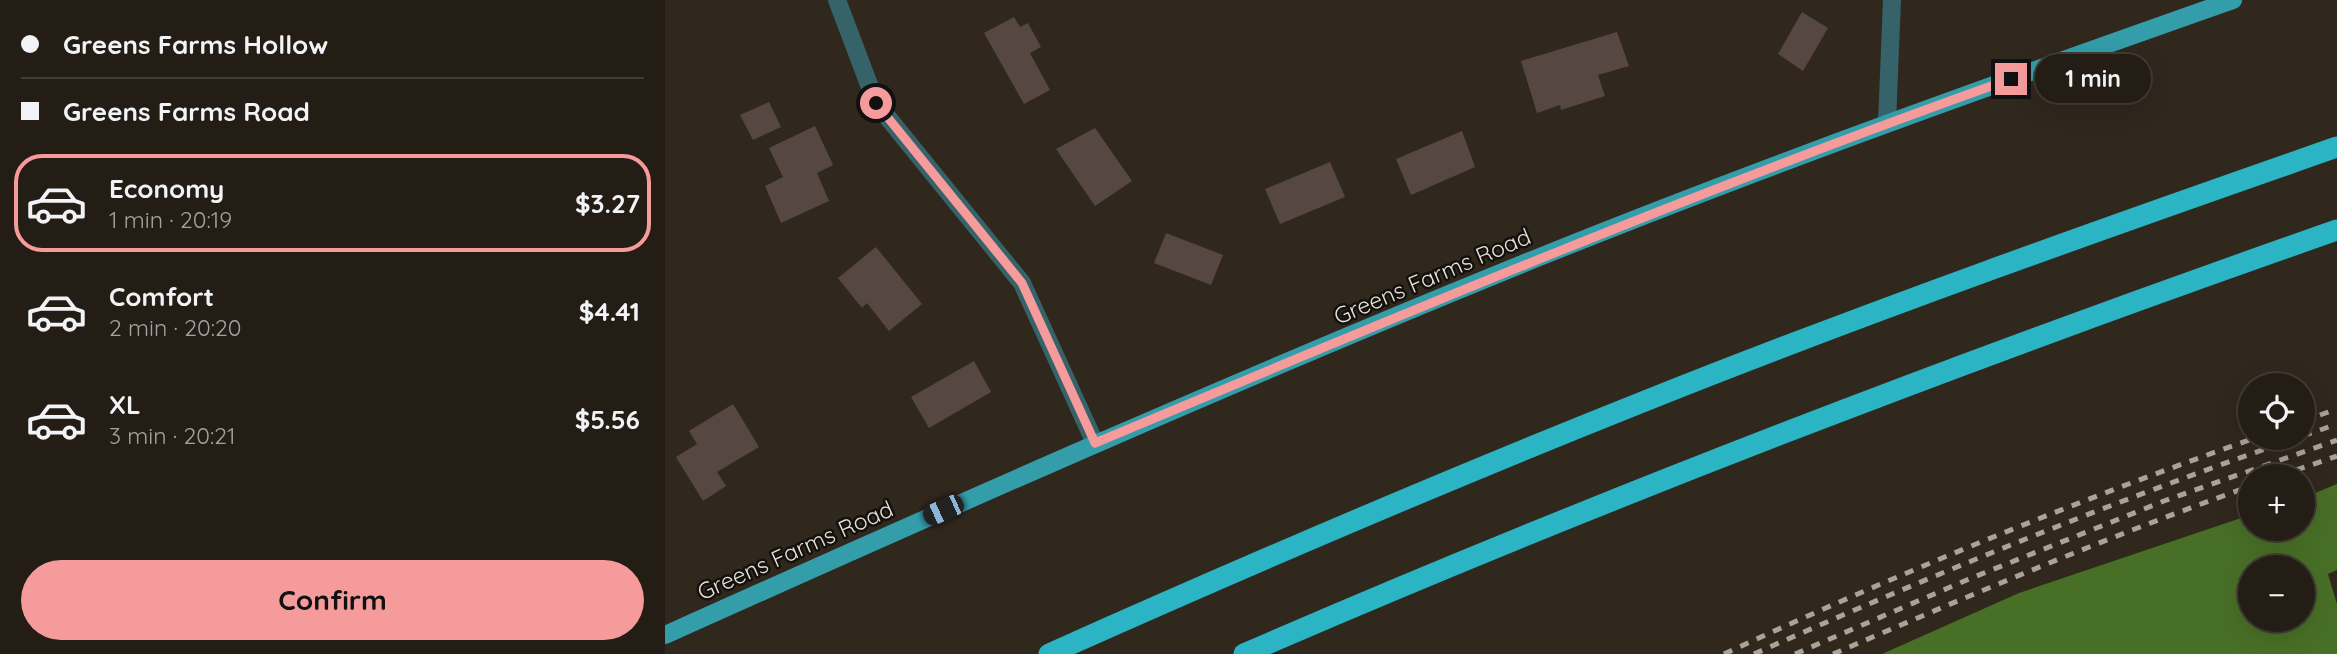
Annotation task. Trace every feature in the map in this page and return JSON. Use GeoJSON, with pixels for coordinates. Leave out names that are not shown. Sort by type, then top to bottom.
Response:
{"type":"FeatureCollection","features":[{"type":"Feature","properties":{"kind":"highway"},"geometry":{"type":"LineString","coordinates":[[1049,654],[1378,510],[1672,390],[1916,297],[2337,147]]}},
{"type":"Feature","properties":{"kind":"highway"},"geometry":{"type":"LineString","coordinates":[[1244,654],[1435,572],[1777,434],[2061,328],[2337,230]]}},
{"type":"Feature","properties":{"kind":"main road","name":"Greens Farms Road"},"geometry":{"type":"LineString","coordinates":[[665,635],[1095,443],[1548,254],[1887,122],[2233,0]]}},
{"type":"Feature","properties":{"kind":"street"},"geometry":{"type":"LineString","coordinates":[[837,0],[876,103],[1022,283],[1095,443]]}},
{"type":"Feature","properties":{"kind":"street"},"geometry":{"type":"LineString","coordinates":[[1887,122],[1892,0]]}},
{"type":"Feature","properties":{"kind":"green space"},"geometry":{"type":"Polygon","coordinates":[[[2337,484],[2337,570],[2328,574],[2337,604],[2337,654],[1882,654],[2019,593],[2238,519],[2238,541],[2315,541],[2315,493],[2337,484]]]}},
{"type":"Feature","properties":{"kind":"building"},"geometry":{"type":"Polygon","coordinates":[[[1802,12],[1828,28],[1803,71],[1778,54],[1802,12]]]}},
{"type":"Feature","properties":{"kind":"building"},"geometry":{"type":"Polygon","coordinates":[[[1014,17],[1020,27],[1028,23],[1041,47],[1030,53],[1050,90],[1024,104],[984,33],[1014,17]]]}},
{"type":"Feature","properties":{"kind":"building"},"geometry":{"type":"Polygon","coordinates":[[[1617,32],[1629,66],[1598,75],[1605,96],[1561,110],[1560,105],[1537,113],[1521,61],[1617,32]]]}},
{"type":"Feature","properties":{"kind":"building"},"geometry":{"type":"Polygon","coordinates":[[[769,102],[781,127],[753,140],[740,115],[769,102]]]}},
{"type":"Feature","properties":{"kind":"building"},"geometry":{"type":"Polygon","coordinates":[[[815,126],[833,165],[817,173],[829,201],[781,223],[765,186],[783,177],[769,148],[815,126]]]}},
{"type":"Feature","properties":{"kind":"building"},"geometry":{"type":"Polygon","coordinates":[[[1095,128],[1132,181],[1095,206],[1056,149],[1095,128]]]}},
{"type":"Feature","properties":{"kind":"building"},"geometry":{"type":"Polygon","coordinates":[[[1462,131],[1475,167],[1411,195],[1396,159],[1462,131]]]}},
{"type":"Feature","properties":{"kind":"building"},"geometry":{"type":"Polygon","coordinates":[[[1330,162],[1345,197],[1280,224],[1265,189],[1330,162]]]}},
{"type":"Feature","properties":{"kind":"building"},"geometry":{"type":"Polygon","coordinates":[[[1166,233],[1223,255],[1211,285],[1154,263],[1166,233]]]}},
{"type":"Feature","properties":{"kind":"building"},"geometry":{"type":"Polygon","coordinates":[[[876,247],[922,304],[889,331],[867,303],[862,308],[838,278],[876,247]]]}},
{"type":"Feature","properties":{"kind":"building"},"geometry":{"type":"Polygon","coordinates":[[[974,361],[991,392],[929,428],[911,397],[974,361]]]}},
{"type":"Feature","properties":{"kind":"building"},"geometry":{"type":"Polygon","coordinates":[[[733,404],[759,447],[717,472],[726,486],[703,501],[676,457],[697,444],[689,431],[733,404]]]}},
{"type":"Feature","properties":{"kind":"railway"},"geometry":{"type":"LineString","coordinates":[[2315,417],[2337,409]]}},
{"type":"Feature","properties":{"kind":"railway"},"geometry":{"type":"LineString","coordinates":[[2315,432],[2337,424]]}},
{"type":"Feature","properties":{"kind":"railway"},"geometry":{"type":"LineString","coordinates":[[1795,654],[1969,579],[2164,501],[2337,440]]}},
{"type":"Feature","properties":{"kind":"railway"},"geometry":{"type":"LineString","coordinates":[[1724,654],[1987,540],[2238,444]]}},
{"type":"Feature","properties":{"kind":"railway"},"geometry":{"type":"LineString","coordinates":[[1754,654],[2023,540],[2263,450]]}},
{"type":"Feature","properties":{"kind":"railway"},"geometry":{"type":"LineString","coordinates":[[2314,464],[2337,456]]}},
{"type":"Feature","properties":{"kind":"railway"},"geometry":{"type":"LineString","coordinates":[[1833,654],[1988,588],[2238,491]]}},
{"type":"Feature","properties":{"kind":"route"},"geometry":{"type":"LineString","coordinates":[[876,103],[1022,283],[1095,443],[1548,254],[1887,122],[2011,79]]}}]}
